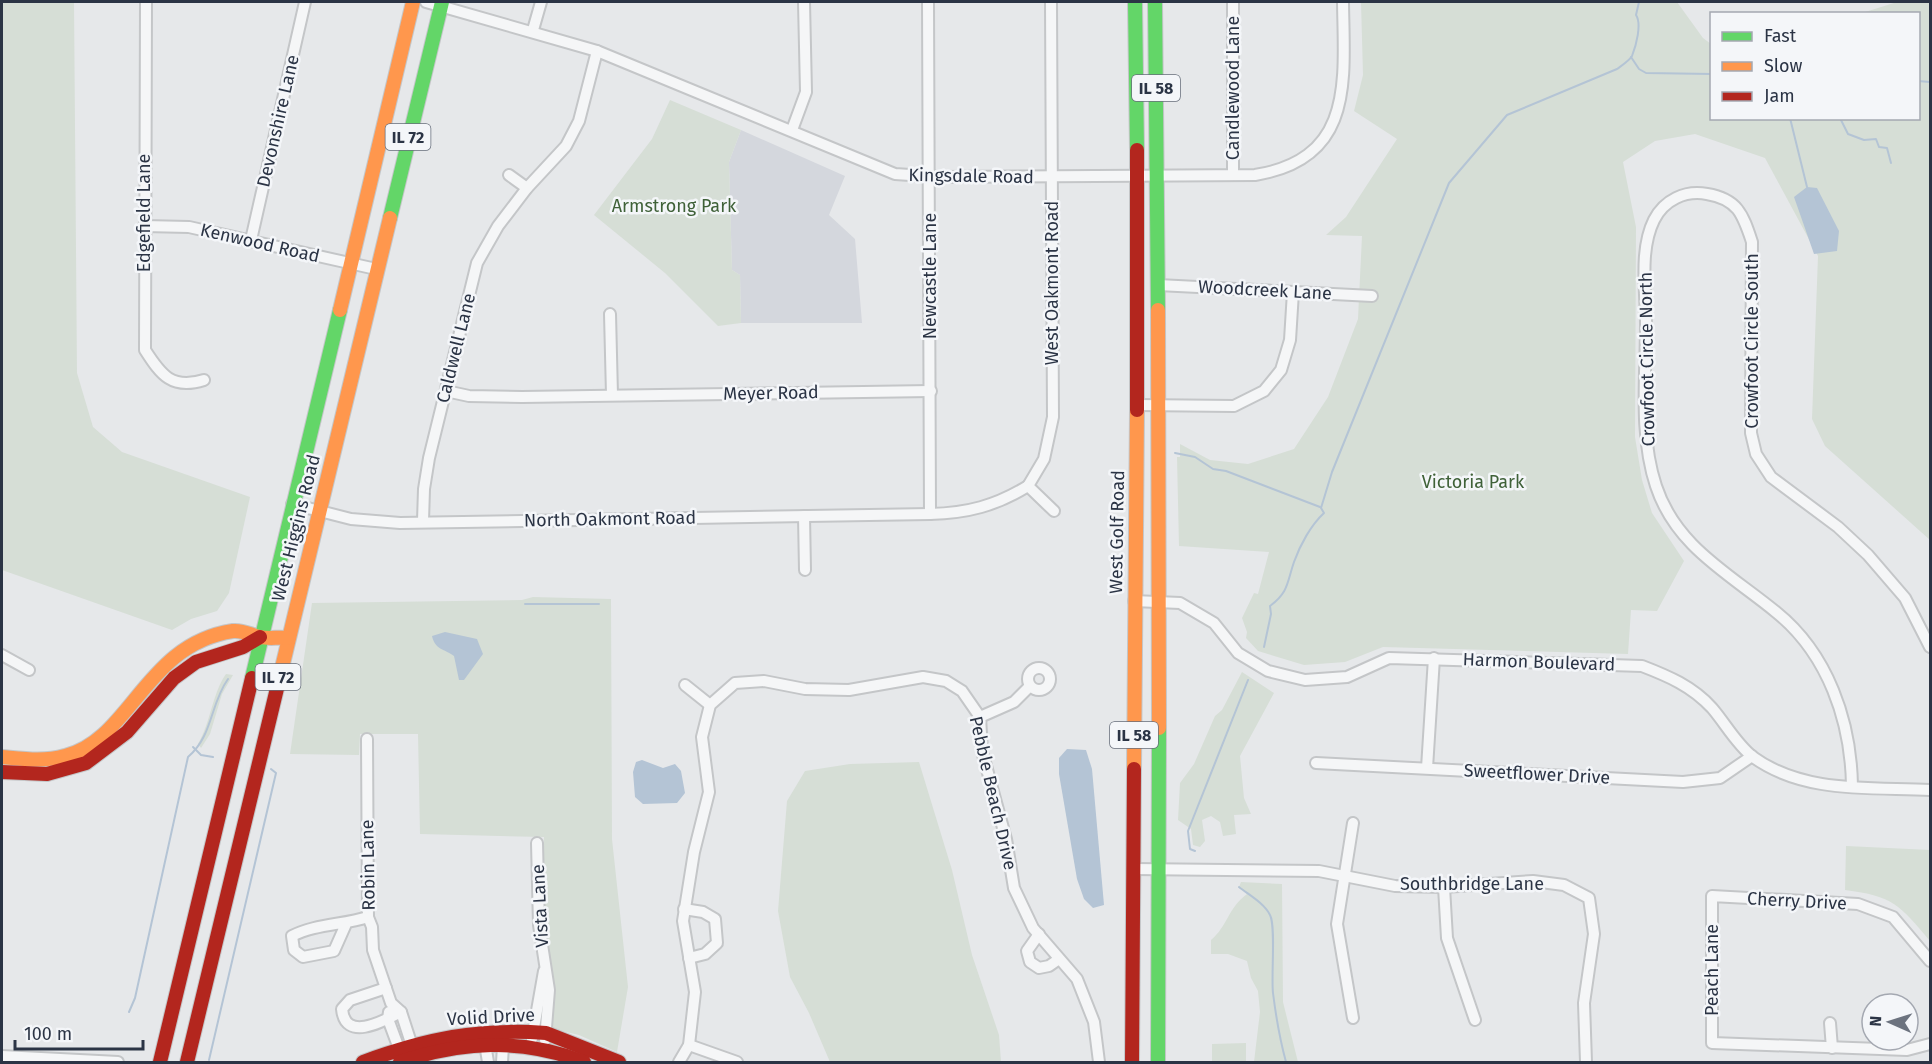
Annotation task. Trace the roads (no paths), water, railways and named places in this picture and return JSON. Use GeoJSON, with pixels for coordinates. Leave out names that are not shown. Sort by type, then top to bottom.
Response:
{"type":"FeatureCollection","features":[{"type":"Feature","properties":{"kind":"main road","name":"West Higgins Road"},"geometry":{"type":"LineString","coordinates":[[160,1062],[291,504],[413,2]]}},
{"type":"Feature","properties":{"kind":"main road","name":"West Golf Road"},"geometry":{"type":"LineString","coordinates":[[1132,1062],[1137,405],[1135,2]]}},
{"type":"Feature","properties":{"kind":"main road","name":"IL 58"},"geometry":{"type":"LineString","coordinates":[[1155,2],[1160,602],[1158,1062]]}},
{"type":"Feature","properties":{"kind":"main road","name":"West Higgins Road"},"geometry":{"type":"LineString","coordinates":[[187,1062],[441,3]]}},
{"type":"Feature","properties":{"kind":"main road"},"geometry":{"type":"LineString","coordinates":[[2,757],[48,760],[84,748],[99,738],[149,680],[175,655],[202,641],[231,631],[245,630],[260,637],[287,638]]}},
{"type":"Feature","properties":{"kind":"main road"},"geometry":{"type":"LineString","coordinates":[[2,772],[47,774],[86,763],[127,732],[174,678],[196,662],[243,647],[260,637]]}},
{"type":"Feature","properties":{"kind":"main road","name":"Volid Drive"},"geometry":{"type":"LineString","coordinates":[[406,1055],[457,1034],[539,1032],[617,1062]]}},
{"type":"Feature","properties":{"kind":"main road","name":"Volid Drive"},"geometry":{"type":"LineString","coordinates":[[363,1062],[454,1046],[485,1044],[537,1049],[584,1062]]}},
{"type":"Feature","properties":{"kind":"street","name":"Edgefield Lane"},"geometry":{"type":"LineString","coordinates":[[146,2],[145,350],[161,375],[188,385],[204,380]]}},
{"type":"Feature","properties":{"kind":"street","name":"Devonshire Lane"},"geometry":{"type":"LineString","coordinates":[[251,240],[305,2]]}},
{"type":"Feature","properties":{"kind":"street","name":"Kingsdale Road"},"geometry":{"type":"LineString","coordinates":[[426,2],[441,3],[597,51],[792,130],[886,171],[906,176],[929,177],[1137,176],[1278,171],[1308,153],[1328,131],[1340,111],[1344,87],[1343,2]]}},
{"type":"Feature","properties":{"kind":"street"},"geometry":{"type":"LineString","coordinates":[[533,30],[541,2]]}},
{"type":"Feature","properties":{"kind":"street"},"geometry":{"type":"LineString","coordinates":[[792,130],[806,92],[804,2]]}},
{"type":"Feature","properties":{"kind":"street","name":"Newcastle Lane"},"geometry":{"type":"LineString","coordinates":[[928,2],[930,514]]}},
{"type":"Feature","properties":{"kind":"street","name":"West Oakmont Road"},"geometry":{"type":"LineString","coordinates":[[1028,486],[1044,459],[1053,417],[1051,2]]}},
{"type":"Feature","properties":{"kind":"street","name":"Candlewood Lane"},"geometry":{"type":"LineString","coordinates":[[1233,2],[1233,174]]}},
{"type":"Feature","properties":{"kind":"street","name":"Caldwell Lane"},"geometry":{"type":"LineString","coordinates":[[423,521],[424,489],[477,264],[498,226],[527,188],[566,146],[579,121],[597,51]]}},
{"type":"Feature","properties":{"kind":"street"},"geometry":{"type":"LineString","coordinates":[[509,175],[527,188]]}},
{"type":"Feature","properties":{"kind":"street","name":"Crowfoot Circle South"},"geometry":{"type":"LineString","coordinates":[[1655,220],[1673,198],[1700,192],[1724,197],[1742,213],[1752,242],[1751,433],[1756,454],[1771,477],[1838,527],[1868,555],[1905,598],[1930,647]]}},
{"type":"Feature","properties":{"kind":"street","name":"Crowfoot Circle North"},"geometry":{"type":"LineString","coordinates":[[1655,220],[1646,247],[1645,412],[1647,448],[1656,487],[1671,518],[1694,548],[1784,619],[1821,665],[1844,716],[1852,786]]}},
{"type":"Feature","properties":{"kind":"street","name":"Kenwood Road"},"geometry":{"type":"LineString","coordinates":[[144,226],[189,227],[376,269]]}},
{"type":"Feature","properties":{"kind":"street","name":"Woodcreek Lane"},"geometry":{"type":"LineString","coordinates":[[1158,285],[1372,296]]}},
{"type":"Feature","properties":{"kind":"street"},"geometry":{"type":"LineString","coordinates":[[1137,405],[1234,406],[1263,391],[1281,370],[1290,340],[1293,292]]}},
{"type":"Feature","properties":{"kind":"street"},"geometry":{"type":"LineString","coordinates":[[610,314],[612,395]]}},
{"type":"Feature","properties":{"kind":"street","name":"Meyer Road"},"geometry":{"type":"LineString","coordinates":[[446,392],[469,396],[522,398],[931,391]]}},
{"type":"Feature","properties":{"kind":"street"},"geometry":{"type":"LineString","coordinates":[[1028,486],[1054,511]]}},
{"type":"Feature","properties":{"kind":"street","name":"North Oakmont Road"},"geometry":{"type":"LineString","coordinates":[[291,504],[366,522],[930,514],[977,510],[1003,501],[1028,486]]}},
{"type":"Feature","properties":{"kind":"street"},"geometry":{"type":"LineString","coordinates":[[804,516],[805,570]]}},
{"type":"Feature","properties":{"kind":"street","name":"Harmon Boulevard"},"geometry":{"type":"LineString","coordinates":[[1134,601],[1180,603],[1214,623],[1238,653],[1268,671],[1305,680],[1347,677],[1389,658],[1642,666],[1679,681],[1710,706],[1752,756],[1783,774],[1816,785],[1930,790]]}},
{"type":"Feature","properties":{"kind":"street"},"geometry":{"type":"LineString","coordinates":[[2,655],[29,670]]}},
{"type":"Feature","properties":{"kind":"street"},"geometry":{"type":"LineString","coordinates":[[1427,768],[1434,658]]}},
{"type":"Feature","properties":{"kind":"street","name":"Pebble Beach Drive"},"geometry":{"type":"LineString","coordinates":[[710,705],[735,683],[764,681],[805,689],[849,690],[923,677],[946,681],[962,691],[980,717],[982,752],[1006,839],[1014,888],[1038,934],[1077,979],[1094,1022],[1099,1062]]}},
{"type":"Feature","properties":{"kind":"street"},"geometry":{"type":"LineString","coordinates":[[679,1062],[689,1045],[695,992],[683,921],[684,909],[694,852],[709,792],[702,737],[710,705],[685,685]]}},
{"type":"Feature","properties":{"kind":"street"},"geometry":{"type":"LineString","coordinates":[[980,717],[1014,702],[1030,686]]}},
{"type":"Feature","properties":{"kind":"street","name":"Robin Lane"},"geometry":{"type":"LineString","coordinates":[[367,739],[368,918],[372,927],[373,950],[391,1003],[388,1019]]}},
{"type":"Feature","properties":{"kind":"street","name":"Sweetflower Drive"},"geometry":{"type":"LineString","coordinates":[[1316,763],[1683,782],[1720,778],[1752,756]]}},
{"type":"Feature","properties":{"kind":"street"},"geometry":{"type":"LineString","coordinates":[[1353,823],[1337,924],[1353,1018]]}},
{"type":"Feature","properties":{"kind":"street","name":"Vista Lane"},"geometry":{"type":"LineString","coordinates":[[537,843],[539,925],[549,990],[537,1049]]}},
{"type":"Feature","properties":{"kind":"street","name":"Southbridge Lane"},"geometry":{"type":"LineString","coordinates":[[1134,869],[1319,871],[1395,886],[1444,887],[1533,881],[1564,885],[1589,898],[1594,934],[1584,1003],[1586,1062]]}},
{"type":"Feature","properties":{"kind":"street"},"geometry":{"type":"LineString","coordinates":[[1444,887],[1447,938],[1476,1020]]}},
{"type":"Feature","properties":{"kind":"street","name":"Cherry Drive"},"geometry":{"type":"LineString","coordinates":[[1712,896],[1858,904],[1893,916],[1930,961]]}},
{"type":"Feature","properties":{"kind":"street","name":"Peach Lane"},"geometry":{"type":"LineString","coordinates":[[1712,896],[1712,1043],[1832,1048]]}},
{"type":"Feature","properties":{"kind":"street"},"geometry":{"type":"LineString","coordinates":[[684,909],[703,912],[715,919],[717,943],[705,954],[689,958]]}},
{"type":"Feature","properties":{"kind":"street"},"geometry":{"type":"LineString","coordinates":[[346,924],[334,951],[303,957],[294,950],[292,936],[298,933],[368,918]]}},
{"type":"Feature","properties":{"kind":"street"},"geometry":{"type":"LineString","coordinates":[[1038,934],[1027,951],[1030,962],[1039,968],[1049,966],[1059,959]]}},
{"type":"Feature","properties":{"kind":"street"},"geometry":{"type":"LineString","coordinates":[[386,988],[350,1000],[342,1009],[343,1020],[348,1026],[357,1028],[388,1019],[401,1012]]}},
{"type":"Feature","properties":{"kind":"street","name":"Robin Lane"},"geometry":{"type":"LineString","coordinates":[[391,1003],[401,1012],[406,1055]]}},
{"type":"Feature","properties":{"kind":"street"},"geometry":{"type":"LineString","coordinates":[[388,1019],[406,1055]]}},
{"type":"Feature","properties":{"kind":"street"},"geometry":{"type":"LineString","coordinates":[[1830,1023],[1832,1048],[1907,1050],[1930,1044]]}},
{"type":"Feature","properties":{"kind":"street"},"geometry":{"type":"LineString","coordinates":[[488,1062],[485,1044],[495,1032],[503,1046],[502,1062]]}},
{"type":"Feature","properties":{"kind":"street"},"geometry":{"type":"LineString","coordinates":[[689,1045],[737,1062]]}},
{"type":"Feature","properties":{"kind":"street"},"geometry":{"type":"LineString","coordinates":[[2,1056],[118,1062]]}},
{"type":"Feature","properties":{"kind":"water"},"geometry":{"type":"Polygon","coordinates":[[[1807,187],[1817,188],[1839,231],[1837,251],[1814,254],[1794,197],[1807,187]]]}},
{"type":"Feature","properties":{"kind":"water"},"geometry":{"type":"Polygon","coordinates":[[[445,632],[477,639],[483,654],[464,680],[459,680],[454,656],[438,647],[433,641],[432,636],[445,632]]]}},
{"type":"Feature","properties":{"kind":"water"},"geometry":{"type":"Polygon","coordinates":[[[1067,749],[1086,750],[1092,769],[1104,905],[1093,908],[1084,899],[1077,879],[1059,774],[1059,758],[1067,749]]]}},
{"type":"Feature","properties":{"kind":"water"},"geometry":{"type":"Polygon","coordinates":[[[642,760],[663,768],[675,764],[681,771],[685,793],[677,803],[643,804],[635,797],[633,772],[636,762],[642,760]]]}},
{"type":"Feature","properties":{"kind":"waterway"},"geometry":{"type":"LineString","coordinates":[[1264,647],[1271,614],[1270,606],[1284,591],[1303,542],[1324,513],[1321,508],[1332,472],[1449,183],[1507,115],[1617,69],[1629,60],[1634,52],[1638,35],[1636,15],[1639,2]]}},
{"type":"Feature","properties":{"kind":"waterway"},"geometry":{"type":"LineString","coordinates":[[1631,57],[1639,69],[1646,73],[1710,74]]}},
{"type":"Feature","properties":{"kind":"waterway"},"geometry":{"type":"LineString","coordinates":[[1920,81],[1930,82]]}},
{"type":"Feature","properties":{"kind":"waterway"},"geometry":{"type":"LineString","coordinates":[[1790,120],[1807,187]]}},
{"type":"Feature","properties":{"kind":"waterway"},"geometry":{"type":"LineString","coordinates":[[1841,120],[1848,134],[1864,140],[1876,139],[1879,147],[1887,148],[1891,163]]}},
{"type":"Feature","properties":{"kind":"waterway"},"geometry":{"type":"LineString","coordinates":[[1175,453],[1195,457],[1213,469],[1226,471],[1320,507]]}},
{"type":"Feature","properties":{"kind":"waterway"},"geometry":{"type":"LineString","coordinates":[[525,604],[599,604]]}},
{"type":"Feature","properties":{"kind":"waterway"},"geometry":{"type":"LineString","coordinates":[[129,1012],[135,998],[188,757],[196,749],[207,730],[228,679]]}},
{"type":"Feature","properties":{"kind":"waterway"},"geometry":{"type":"LineString","coordinates":[[1195,851],[1190,849],[1188,831],[1248,680]]}},
{"type":"Feature","properties":{"kind":"waterway"},"geometry":{"type":"LineString","coordinates":[[193,747],[201,755],[213,757]]}},
{"type":"Feature","properties":{"kind":"waterway"},"geometry":{"type":"LineString","coordinates":[[209,1060],[276,773],[271,769]]}},
{"type":"Feature","properties":{"kind":"waterway"},"geometry":{"type":"LineString","coordinates":[[1239,887],[1264,907],[1272,921],[1273,993],[1286,1062]]}},
{"type":"Feature","properties":{"kind":"park label","name":"Armstrong Park"},"geometry":{"type":"Point","coordinates":[674,206]}},
{"type":"Feature","properties":{"kind":"park label","name":"Victoria Park"},"geometry":{"type":"Point","coordinates":[1473,482]}}]}
